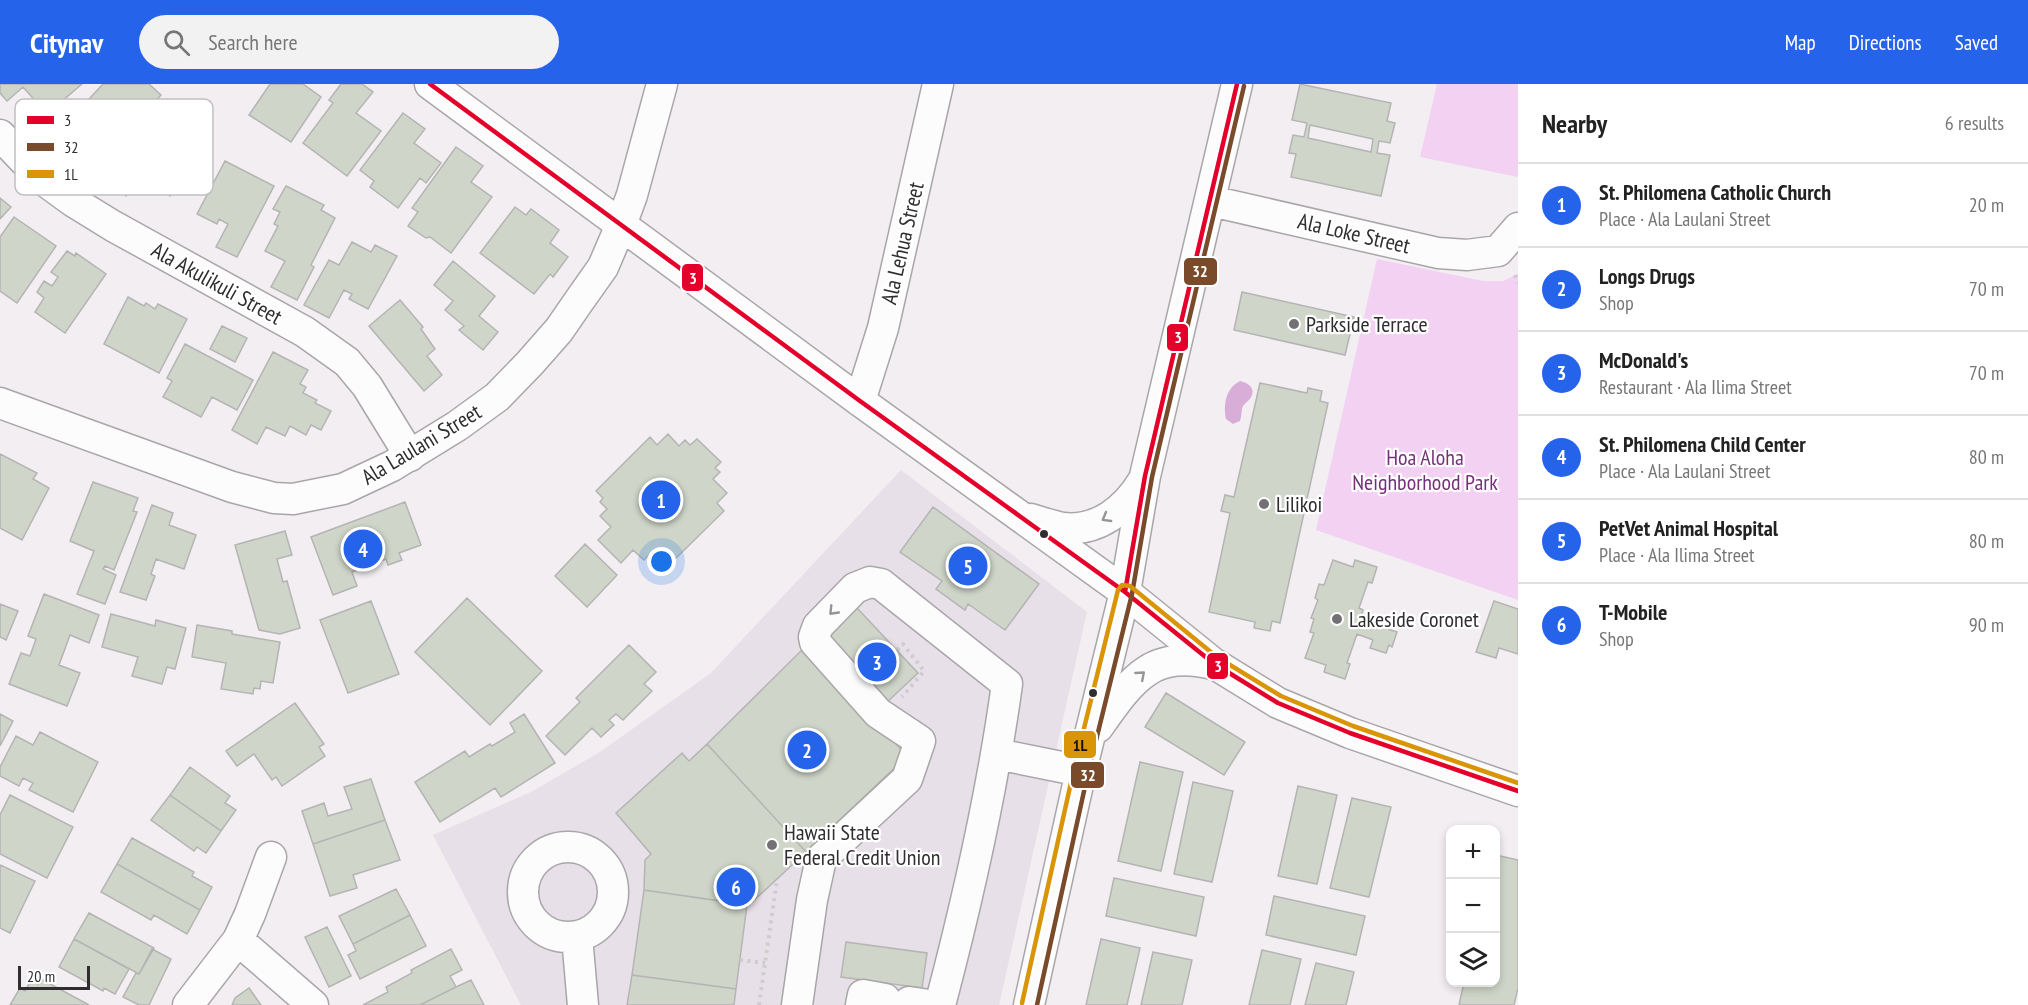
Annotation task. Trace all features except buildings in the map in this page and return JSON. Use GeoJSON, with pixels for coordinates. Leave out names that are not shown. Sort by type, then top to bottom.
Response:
{"type":"FeatureCollection","features":[{"type":"Feature","properties":{"kind":"street"},"geometry":{"type":"LineString","coordinates":[[430,84],[860,401],[1125,592],[1219,666],[1278,703],[1350,733],[1518,791]]}},
{"type":"Feature","properties":{"kind":"street","name":"Ala Laulani Street"},"geometry":{"type":"LineString","coordinates":[[0,403],[232,487],[274,498],[292,499],[343,489],[410,456],[497,397],[559,330],[603,267],[621,225],[647,145],[662,84]]}},
{"type":"Feature","properties":{"kind":"street","name":"Ala Lehua Street"},"geometry":{"type":"LineString","coordinates":[[860,401],[883,328],[938,84]]}},
{"type":"Feature","properties":{"kind":"street"},"geometry":{"type":"LineString","coordinates":[[1029,1005],[1125,592],[1145,476],[1237,84]]}},
{"type":"Feature","properties":{"kind":"street","name":"Ala Akulikuli Street"},"geometry":{"type":"LineString","coordinates":[[0,135],[15,151]]}},
{"type":"Feature","properties":{"kind":"street","name":"Ala Akulikuli Street"},"geometry":{"type":"LineString","coordinates":[[64,195],[113,226],[328,347],[347,362],[367,386],[410,456]]}},
{"type":"Feature","properties":{"kind":"street","name":"Ala Loke Street"},"geometry":{"type":"LineString","coordinates":[[1211,201],[1438,253],[1467,255],[1498,251],[1518,228]]}},
{"type":"Feature","properties":{"kind":"street"},"geometry":{"type":"LineString","coordinates":[[1019,516],[1063,528],[1082,528],[1094,525],[1125,506],[1133,498],[1145,476]]}},
{"type":"Feature","properties":{"kind":"street"},"geometry":{"type":"LineString","coordinates":[[797,1005],[812,900],[821,859],[908,778],[911,735],[878,713],[815,642],[814,637],[818,626],[855,588],[870,582],[881,584],[1007,684],[997,754],[960,928],[940,1005]]}},
{"type":"Feature","properties":{"kind":"street"},"geometry":{"type":"LineString","coordinates":[[1091,736],[1117,700],[1154,665],[1190,659],[1219,666]]}},
{"type":"Feature","properties":{"kind":"street"},"geometry":{"type":"LineString","coordinates":[[997,754],[1082,771]]}},
{"type":"Feature","properties":{"kind":"street"},"geometry":{"type":"LineString","coordinates":[[188,1005],[238,940],[271,857]]}},
{"type":"Feature","properties":{"kind":"street"},"geometry":{"type":"LineString","coordinates":[[577,937],[583,1005]]}},
{"type":"Feature","properties":{"kind":"street"},"geometry":{"type":"LineString","coordinates":[[238,940],[312,1005]]}},
{"type":"Feature","properties":{"kind":"path"},"geometry":{"type":"LineString","coordinates":[[1515,275],[1518,283]]}},
{"type":"Feature","properties":{"kind":"path"},"geometry":{"type":"LineString","coordinates":[[897,650],[903,644],[924,671],[895,706],[911,718],[911,735]]}},
{"type":"Feature","properties":{"kind":"path"},"geometry":{"type":"LineString","coordinates":[[759,1005],[777,880]]}},
{"type":"Feature","properties":{"kind":"path"},"geometry":{"type":"LineString","coordinates":[[740,960],[765,963]]}},
{"type":"Feature","properties":{"kind":"shaded area"},"geometry":{"type":"Polygon","coordinates":[[[1240,381],[1249,385],[1253,392],[1243,406],[1240,421],[1233,424],[1226,419],[1225,402],[1231,388],[1240,381]]]}},
{"type":"Feature","properties":{"kind":"shaded area"},"geometry":{"type":"Polygon","coordinates":[[[901,470],[1087,612],[999,1005],[521,1005],[433,835],[531,792],[600,752],[711,673],[901,470]]]}},
{"type":"Feature","properties":{"kind":"green space"},"geometry":{"type":"Polygon","coordinates":[[[1437,84],[1518,84],[1518,177],[1420,157],[1437,84]]]}},
{"type":"Feature","properties":{"kind":"green space","name":"Hoa Aloha Neighborhood Park"},"geometry":{"type":"Polygon","coordinates":[[[1377,259],[1483,281],[1503,281],[1518,274],[1518,600],[1316,530],[1377,259]]]}},
{"type":"Feature","properties":{"kind":"transit line","name":"3"},"geometry":{"type":"LineString","coordinates":[[430,84],[860,401],[1125,592],[1213,663],[1278,703],[1350,733],[1518,791]]}},
{"type":"Feature","properties":{"kind":"transit line","name":"3"},"geometry":{"type":"LineString","coordinates":[[1125,592],[1145,476],[1237,84]]}},
{"type":"Feature","properties":{"kind":"transit line","name":"32"},"geometry":{"type":"LineString","coordinates":[[1037,1005],[1088,773],[1132,594],[1152,477],[1244,86]]}},
{"type":"Feature","properties":{"kind":"transit line","name":"1L"},"geometry":{"type":"LineString","coordinates":[[1022,1003],[1074,769],[1118,590],[1122,585],[1130,586],[1217,657],[1281,696],[1353,726],[1518,783]]}},
{"type":"Feature","properties":{"kind":"place","name":"Parkside Terrace"},"geometry":{"type":"Point","coordinates":[1294,324]}},
{"type":"Feature","properties":{"kind":"place","name":"St. Philomena Catholic Church"},"geometry":{"type":"Point","coordinates":[661,500]}},
{"type":"Feature","properties":{"kind":"place","name":"Lilikoi"},"geometry":{"type":"Point","coordinates":[1264,504]}},
{"type":"Feature","properties":{"kind":"place","name":"St. Philomena Child Center"},"geometry":{"type":"Point","coordinates":[363,549]}},
{"type":"Feature","properties":{"kind":"place","name":"PetVet Animal Hospital"},"geometry":{"type":"Point","coordinates":[968,566]}},
{"type":"Feature","properties":{"kind":"place","name":"Lakeside Coronet"},"geometry":{"type":"Point","coordinates":[1337,619]}},
{"type":"Feature","properties":{"kind":"place","name":"McDonald's"},"geometry":{"type":"Point","coordinates":[877,662]}},
{"type":"Feature","properties":{"kind":"place","name":"Longs Drugs"},"geometry":{"type":"Point","coordinates":[807,750]}},
{"type":"Feature","properties":{"kind":"place","name":"Hawaii State Federal Credit Union"},"geometry":{"type":"Point","coordinates":[772,845]}},
{"type":"Feature","properties":{"kind":"place","name":"T-Mobile"},"geometry":{"type":"Point","coordinates":[736,887]}}]}
